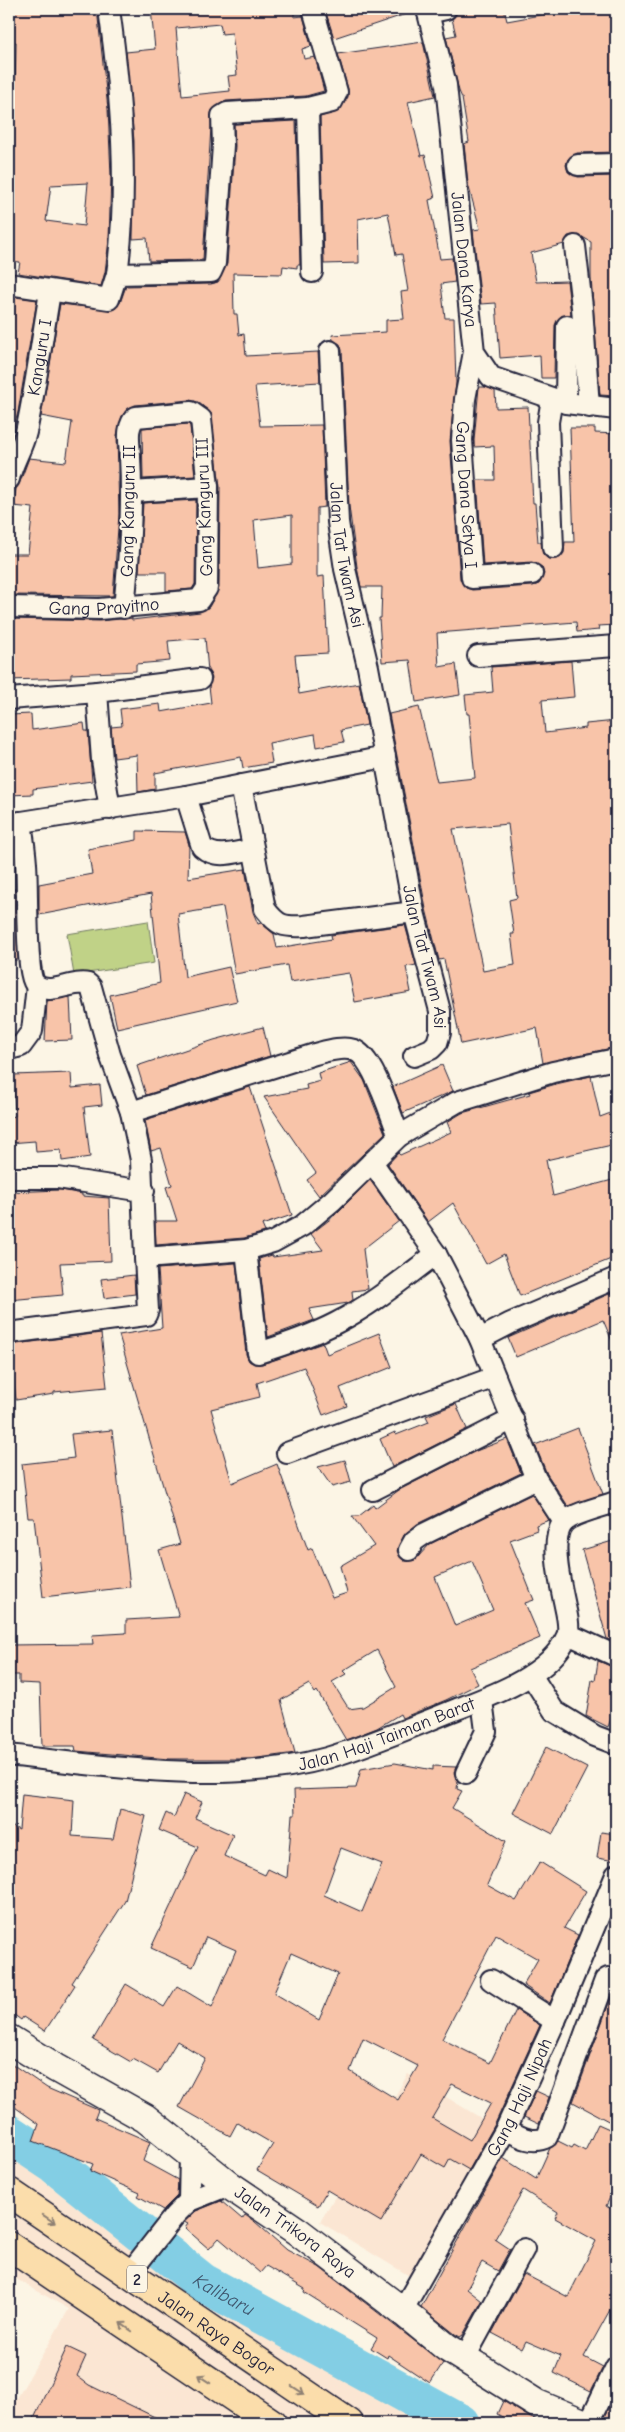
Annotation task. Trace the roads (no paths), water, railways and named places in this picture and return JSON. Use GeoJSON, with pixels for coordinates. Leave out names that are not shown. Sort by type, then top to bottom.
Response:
{"type":"FeatureCollection","features":[{"type":"Feature","properties":{"kind":"highway","name":"Jalan Raya Bogor"},"geometry":{"type":"LineString","coordinates":[[9,2192],[350,2423]]}},
{"type":"Feature","properties":{"kind":"highway"},"geometry":{"type":"LineString","coordinates":[[9,2246],[135,2334],[272,2423]]}},
{"type":"Feature","properties":{"kind":"street"},"geometry":{"type":"LineString","coordinates":[[9,284],[50,292],[109,298],[117,274],[122,242],[123,203],[120,132],[110,9]]}},
{"type":"Feature","properties":{"kind":"street"},"geometry":{"type":"LineString","coordinates":[[117,274],[210,272],[215,263],[223,145],[222,116],[227,113],[308,108],[332,102],[337,92],[313,9]]}},
{"type":"Feature","properties":{"kind":"street","name":"Jalan Dana Karya"},"geometry":{"type":"LineString","coordinates":[[434,10],[446,85],[474,352],[491,377],[559,401],[589,407],[616,409]]}},
{"type":"Feature","properties":{"kind":"street"},"geometry":{"type":"LineString","coordinates":[[308,108],[312,272]]}},
{"type":"Feature","properties":{"kind":"street"},"geometry":{"type":"LineString","coordinates":[[578,165],[616,164]]}},
{"type":"Feature","properties":{"kind":"street"},"geometry":{"type":"LineString","coordinates":[[575,246],[582,308],[589,407]]}},
{"type":"Feature","properties":{"kind":"street","name":"Kanguru I"},"geometry":{"type":"LineString","coordinates":[[9,479],[11,468],[25,436],[34,396],[50,292]]}},
{"type":"Feature","properties":{"kind":"street"},"geometry":{"type":"LineString","coordinates":[[552,548],[548,422],[559,401],[567,326]]}},
{"type":"Feature","properties":{"kind":"street","name":"Jalan Tat Twam Asi"},"geometry":{"type":"LineString","coordinates":[[330,351],[338,522],[345,569],[366,657],[414,912],[440,1011],[440,1033],[437,1043],[430,1049],[414,1056]]}},
{"type":"Feature","properties":{"kind":"street","name":"Gang Dana Setya I"},"geometry":{"type":"LineString","coordinates":[[474,352],[466,399],[462,440],[472,578],[532,574]]}},
{"type":"Feature","properties":{"kind":"street","name":"Gang Kanguru III"},"geometry":{"type":"LineString","coordinates":[[136,417],[191,412],[200,419],[208,487],[207,588],[199,600]]}},
{"type":"Feature","properties":{"kind":"street","name":"Gang Kanguru II"},"geometry":{"type":"LineString","coordinates":[[124,608],[131,539],[132,492],[129,427],[136,417]]}},
{"type":"Feature","properties":{"kind":"street"},"geometry":{"type":"LineString","coordinates":[[132,492],[208,487]]}},
{"type":"Feature","properties":{"kind":"street","name":"Gang Prayitno"},"geometry":{"type":"LineString","coordinates":[[9,607],[124,608],[199,600]]}},
{"type":"Feature","properties":{"kind":"street"},"geometry":{"type":"LineString","coordinates":[[478,656],[616,646]]}},
{"type":"Feature","properties":{"kind":"street"},"geometry":{"type":"LineString","coordinates":[[9,699],[96,692],[200,679]]}},
{"type":"Feature","properties":{"kind":"street"},"geometry":{"type":"LineString","coordinates":[[96,692],[102,760],[110,810]]}},
{"type":"Feature","properties":{"kind":"street"},"geometry":{"type":"LineString","coordinates":[[9,1333],[146,1315],[148,1310],[142,1160],[131,1112],[110,1055],[88,984],[81,982],[47,990],[37,986],[32,981],[28,952],[26,865],[15,823],[110,810],[385,757]]}},
{"type":"Feature","properties":{"kind":"street"},"geometry":{"type":"LineString","coordinates":[[241,785],[265,909],[275,922],[287,927],[414,912]]}},
{"type":"Feature","properties":{"kind":"street"},"geometry":{"type":"LineString","coordinates":[[186,796],[202,847],[206,851],[217,856],[253,849]]}},
{"type":"Feature","properties":{"kind":"street"},"geometry":{"type":"LineString","coordinates":[[9,1049],[21,1046],[32,1031],[37,986]]}},
{"type":"Feature","properties":{"kind":"street"},"geometry":{"type":"LineString","coordinates":[[131,1112],[315,1054],[330,1050],[352,1050],[364,1058],[375,1076],[399,1136]]}},
{"type":"Feature","properties":{"kind":"street"},"geometry":{"type":"LineString","coordinates":[[145,1258],[246,1250],[273,1242],[302,1226],[399,1136],[457,1102],[553,1072],[616,1059]]}},
{"type":"Feature","properties":{"kind":"street"},"geometry":{"type":"LineString","coordinates":[[372,1162],[436,1254],[480,1339],[536,1479],[564,1522]]}},
{"type":"Feature","properties":{"kind":"street"},"geometry":{"type":"LineString","coordinates":[[9,1178],[58,1178],[144,1191]]}},
{"type":"Feature","properties":{"kind":"street"},"geometry":{"type":"LineString","coordinates":[[246,1250],[258,1354],[296,1341],[336,1324],[436,1254]]}},
{"type":"Feature","properties":{"kind":"street"},"geometry":{"type":"LineString","coordinates":[[480,1339],[510,1323],[616,1278]]}},
{"type":"Feature","properties":{"kind":"street"},"geometry":{"type":"LineString","coordinates":[[287,1453],[495,1377]]}},
{"type":"Feature","properties":{"kind":"street"},"geometry":{"type":"LineString","coordinates":[[372,1490],[512,1419]]}},
{"type":"Feature","properties":{"kind":"street"},"geometry":{"type":"LineString","coordinates":[[409,1550],[414,1541],[424,1534],[536,1479]]}},
{"type":"Feature","properties":{"kind":"street"},"geometry":{"type":"LineString","coordinates":[[616,1502],[564,1522],[557,1534],[557,1548],[568,1634],[616,1656]]}},
{"type":"Feature","properties":{"kind":"street","name":"Jalan Haji Taiman Barat"},"geometry":{"type":"LineString","coordinates":[[9,1755],[136,1769],[234,1770],[277,1768],[327,1758],[482,1700],[531,1675],[557,1652],[568,1634]]}},
{"type":"Feature","properties":{"kind":"street"},"geometry":{"type":"LineString","coordinates":[[531,1675],[554,1711],[595,1736],[616,1744]]}},
{"type":"Feature","properties":{"kind":"street"},"geometry":{"type":"LineString","coordinates":[[466,1773],[486,1731],[482,1700]]}},
{"type":"Feature","properties":{"kind":"street","name":"Gang Haji Nipah"},"geometry":{"type":"LineString","coordinates":[[402,2311],[506,2129],[555,2021],[616,1875]]}},
{"type":"Feature","properties":{"kind":"street"},"geometry":{"type":"LineString","coordinates":[[506,2129],[534,2141],[547,2137],[605,1980],[608,1978],[616,1981]]}},
{"type":"Feature","properties":{"kind":"street"},"geometry":{"type":"LineString","coordinates":[[491,1980],[555,2021]]}},
{"type":"Feature","properties":{"kind":"street","name":"Jalan Trikora Raya"},"geometry":{"type":"LineString","coordinates":[[9,2039],[145,2118],[229,2185],[297,2231],[446,2347],[537,2404],[583,2423]]}},
{"type":"Feature","properties":{"kind":"street"},"geometry":{"type":"LineString","coordinates":[[182,2208],[190,2154]]}},
{"type":"Feature","properties":{"kind":"street"},"geometry":{"type":"LineString","coordinates":[[130,2274],[182,2208],[229,2185]]}},
{"type":"Feature","properties":{"kind":"street"},"geometry":{"type":"LineString","coordinates":[[464,2359],[524,2249]]}},
{"type":"Feature","properties":{"kind":"street"},"geometry":{"type":"LineString","coordinates":[[589,2423],[616,2367]]}},
{"type":"Feature","properties":{"kind":"waterway","name":"Kalibaru"},"geometry":{"type":"LineString","coordinates":[[9,2134],[54,2164],[202,2282],[460,2423]]}}]}
